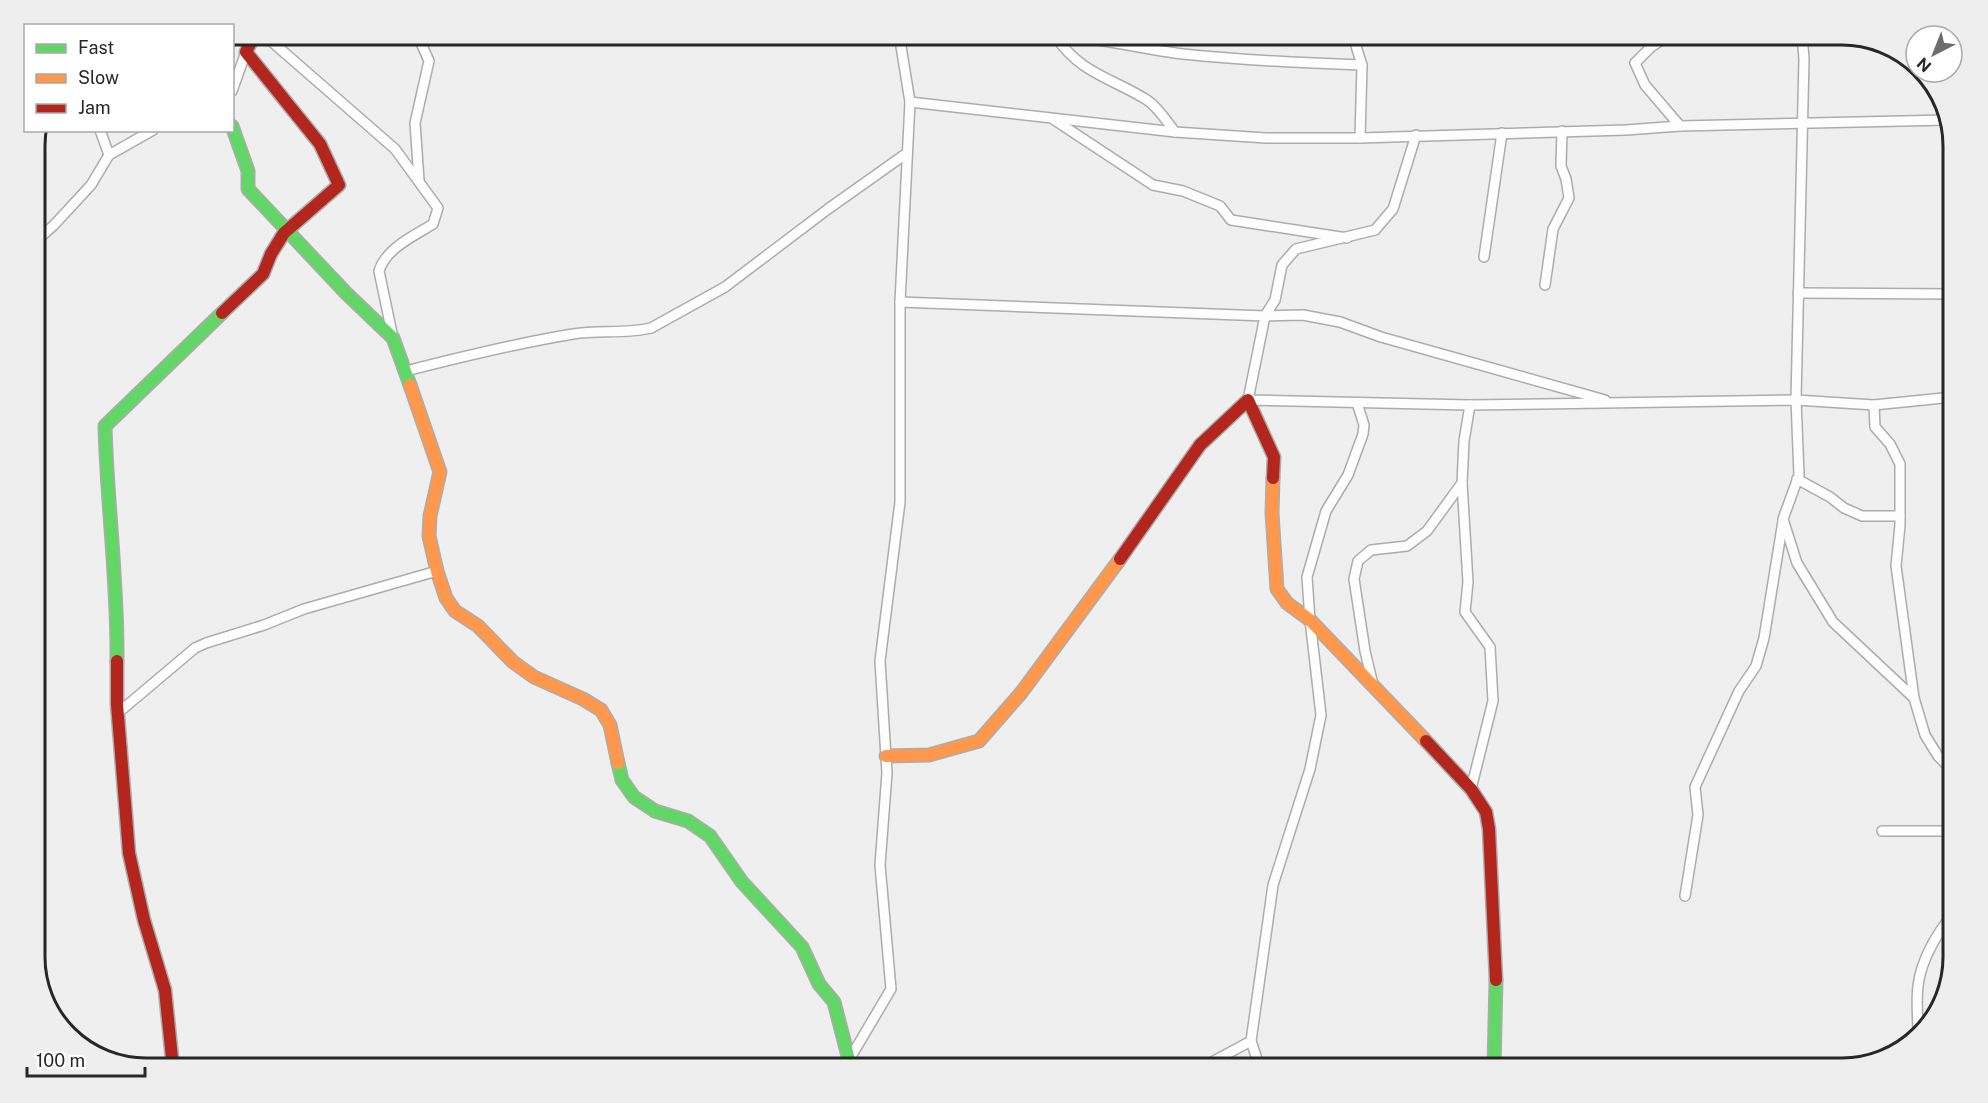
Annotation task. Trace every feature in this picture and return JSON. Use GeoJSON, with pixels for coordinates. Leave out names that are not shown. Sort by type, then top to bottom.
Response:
{"type":"FeatureCollection","features":[{"type":"Feature","properties":{"kind":"street"},"geometry":{"type":"LineString","coordinates":[[234,85],[250,45]]}},
{"type":"Feature","properties":{"kind":"street"},"geometry":{"type":"LineString","coordinates":[[276,45],[395,149],[438,208],[434,224],[388,254],[379,271],[393,338],[440,472],[430,516],[429,536],[446,598],[455,611],[478,627],[513,662],[534,677],[583,699],[601,710],[610,725],[622,780],[634,797],[655,811],[688,821],[710,836],[742,882],[801,947],[819,984],[834,1002],[847,1058]]}},
{"type":"Feature","properties":{"kind":"street"},"geometry":{"type":"LineString","coordinates":[[419,183],[415,123],[429,61],[422,45]]}},
{"type":"Feature","properties":{"kind":"street"},"geometry":{"type":"LineString","coordinates":[[851,1058],[891,989],[880,865],[887,773],[880,661],[900,502],[900,302],[910,102],[901,45]]}},
{"type":"Feature","properties":{"kind":"street"},"geometry":{"type":"LineString","coordinates":[[1062,45],[1083,67],[1149,101],[1175,132]]}},
{"type":"Feature","properties":{"kind":"street"},"geometry":{"type":"LineString","coordinates":[[1131,45],[1182,54],[1280,62],[1362,65]]}},
{"type":"Feature","properties":{"kind":"street"},"geometry":{"type":"LineString","coordinates":[[1356,45],[1362,65],[1360,138]]}},
{"type":"Feature","properties":{"kind":"street"},"geometry":{"type":"LineString","coordinates":[[1654,45],[1635,63],[1645,85],[1680,126]]}},
{"type":"Feature","properties":{"kind":"street"},"geometry":{"type":"LineString","coordinates":[[1685,896],[1698,815],[1695,787],[1739,691],[1756,666],[1764,638],[1783,519],[1799,474],[1796,400],[1803,45]]}},
{"type":"Feature","properties":{"kind":"street"},"geometry":{"type":"LineString","coordinates":[[172,1058],[165,990],[144,920],[129,853],[118,713],[118,610],[107,491],[105,426],[263,274],[272,250],[288,231],[301,216],[339,185],[320,144],[246,52]]}},
{"type":"Feature","properties":{"kind":"street"},"geometry":{"type":"LineString","coordinates":[[910,102],[1175,132],[1266,138],[1360,138],[1680,126],[1940,120]]}},
{"type":"Feature","properties":{"kind":"street"},"geometry":{"type":"LineString","coordinates":[[1051,118],[1153,185],[1183,191],[1220,206],[1231,220],[1347,238]]}},
{"type":"Feature","properties":{"kind":"street"},"geometry":{"type":"LineString","coordinates":[[234,128],[248,171],[248,189],[346,293],[393,338]]}},
{"type":"Feature","properties":{"kind":"street"},"geometry":{"type":"LineString","coordinates":[[1545,285],[1553,229],[1569,198],[1561,166],[1562,131]]}},
{"type":"Feature","properties":{"kind":"street"},"geometry":{"type":"LineString","coordinates":[[101,132],[109,155]]}},
{"type":"Feature","properties":{"kind":"street"},"geometry":{"type":"LineString","coordinates":[[45,232],[91,185],[109,155],[149,132]]}},
{"type":"Feature","properties":{"kind":"street"},"geometry":{"type":"LineString","coordinates":[[1484,257],[1502,133]]}},
{"type":"Feature","properties":{"kind":"street"},"geometry":{"type":"LineString","coordinates":[[886,756],[929,755],[979,741],[1022,693],[1136,538],[1200,445],[1248,400],[1265,316],[1275,300],[1282,265],[1296,249],[1375,230],[1393,209],[1416,135]]}},
{"type":"Feature","properties":{"kind":"street"},"geometry":{"type":"LineString","coordinates":[[406,371],[477,353],[574,334],[638,331],[651,328],[725,287],[907,153]]}},
{"type":"Feature","properties":{"kind":"street"},"geometry":{"type":"LineString","coordinates":[[1798,293],[1943,294]]}},
{"type":"Feature","properties":{"kind":"street"},"geometry":{"type":"LineString","coordinates":[[900,302],[1265,316],[1303,315],[1340,322],[1381,337],[1616,403]]}},
{"type":"Feature","properties":{"kind":"street"},"geometry":{"type":"LineString","coordinates":[[1248,400],[1470,405],[1796,400],[1874,405],[1943,398]]}},
{"type":"Feature","properties":{"kind":"street"},"geometry":{"type":"LineString","coordinates":[[1248,400],[1274,457],[1272,513],[1277,589],[1287,603],[1310,620],[1438,757],[1471,789],[1486,812],[1489,829],[1497,993],[1494,1058]]}},
{"type":"Feature","properties":{"kind":"street"},"geometry":{"type":"LineString","coordinates":[[1257,1058],[1251,1041],[1273,885],[1310,770],[1321,715],[1307,577],[1326,511],[1347,475],[1364,434],[1364,424],[1357,403]]}},
{"type":"Feature","properties":{"kind":"street"},"geometry":{"type":"LineString","coordinates":[[1470,405],[1464,441],[1462,483],[1468,582],[1465,612],[1490,647],[1493,701],[1471,789]]}},
{"type":"Feature","properties":{"kind":"street"},"geometry":{"type":"LineString","coordinates":[[1874,405],[1875,427],[1890,444],[1900,464],[1900,516],[1896,566],[1914,698],[1925,735],[1943,761]]}},
{"type":"Feature","properties":{"kind":"street"},"geometry":{"type":"LineString","coordinates":[[1797,479],[1844,508],[1862,516],[1900,516]]}},
{"type":"Feature","properties":{"kind":"street"},"geometry":{"type":"LineString","coordinates":[[1373,685],[1365,651],[1354,579],[1358,561],[1371,550],[1407,546],[1427,531],[1462,483]]}},
{"type":"Feature","properties":{"kind":"street"},"geometry":{"type":"LineString","coordinates":[[1783,519],[1797,563],[1833,622],[1914,698]]}},
{"type":"Feature","properties":{"kind":"street"},"geometry":{"type":"LineString","coordinates":[[118,713],[195,648],[206,643],[264,625],[304,609],[437,571]]}},
{"type":"Feature","properties":{"kind":"street"},"geometry":{"type":"LineString","coordinates":[[1882,831],[1943,831]]}},
{"type":"Feature","properties":{"kind":"street"},"geometry":{"type":"LineString","coordinates":[[1918,1022],[1918,985],[1928,953],[1943,926]]}},
{"type":"Feature","properties":{"kind":"street"},"geometry":{"type":"LineString","coordinates":[[1220,1058],[1251,1041]]}},
{"type":"Feature","properties":{"kind":"traffic: fast"},"geometry":{"type":"LineString","coordinates":[[234,132],[248,171],[248,189],[346,293],[393,338],[410,385]]}},
{"type":"Feature","properties":{"kind":"traffic: fast"},"geometry":{"type":"LineString","coordinates":[[117,661],[116,602],[105,426],[222,313]]}},
{"type":"Feature","properties":{"kind":"traffic: fast"},"geometry":{"type":"LineString","coordinates":[[618,763],[622,780],[634,797],[655,811],[688,821],[710,836],[742,882],[802,947],[819,984],[834,1002],[848,1058]]}},
{"type":"Feature","properties":{"kind":"traffic: fast"},"geometry":{"type":"LineString","coordinates":[[1494,1058],[1496,980]]}},
{"type":"Feature","properties":{"kind":"traffic: slow"},"geometry":{"type":"LineString","coordinates":[[410,385],[440,472],[430,516],[429,536],[446,598],[455,611],[478,626],[513,662],[534,677],[583,699],[601,710],[610,725],[618,763]]}},
{"type":"Feature","properties":{"kind":"traffic: slow"},"geometry":{"type":"LineString","coordinates":[[1273,478],[1272,513],[1277,589],[1287,603],[1310,620],[1426,741]]}},
{"type":"Feature","properties":{"kind":"traffic: slow"},"geometry":{"type":"LineString","coordinates":[[886,756],[929,755],[979,741],[1021,693],[1120,559]]}},
{"type":"Feature","properties":{"kind":"traffic: jam"},"geometry":{"type":"LineString","coordinates":[[222,313],[263,274],[271,254],[284,233],[339,185],[320,144],[246,52],[250,45]]}},
{"type":"Feature","properties":{"kind":"traffic: jam"},"geometry":{"type":"LineString","coordinates":[[1120,559],[1200,445],[1248,400],[1274,457],[1273,478]]}},
{"type":"Feature","properties":{"kind":"traffic: jam"},"geometry":{"type":"LineString","coordinates":[[117,661],[117,704],[129,853],[144,920],[165,990],[172,1058]]}},
{"type":"Feature","properties":{"kind":"traffic: jam"},"geometry":{"type":"LineString","coordinates":[[1426,741],[1471,789],[1486,812],[1489,829],[1496,980]]}}]}
